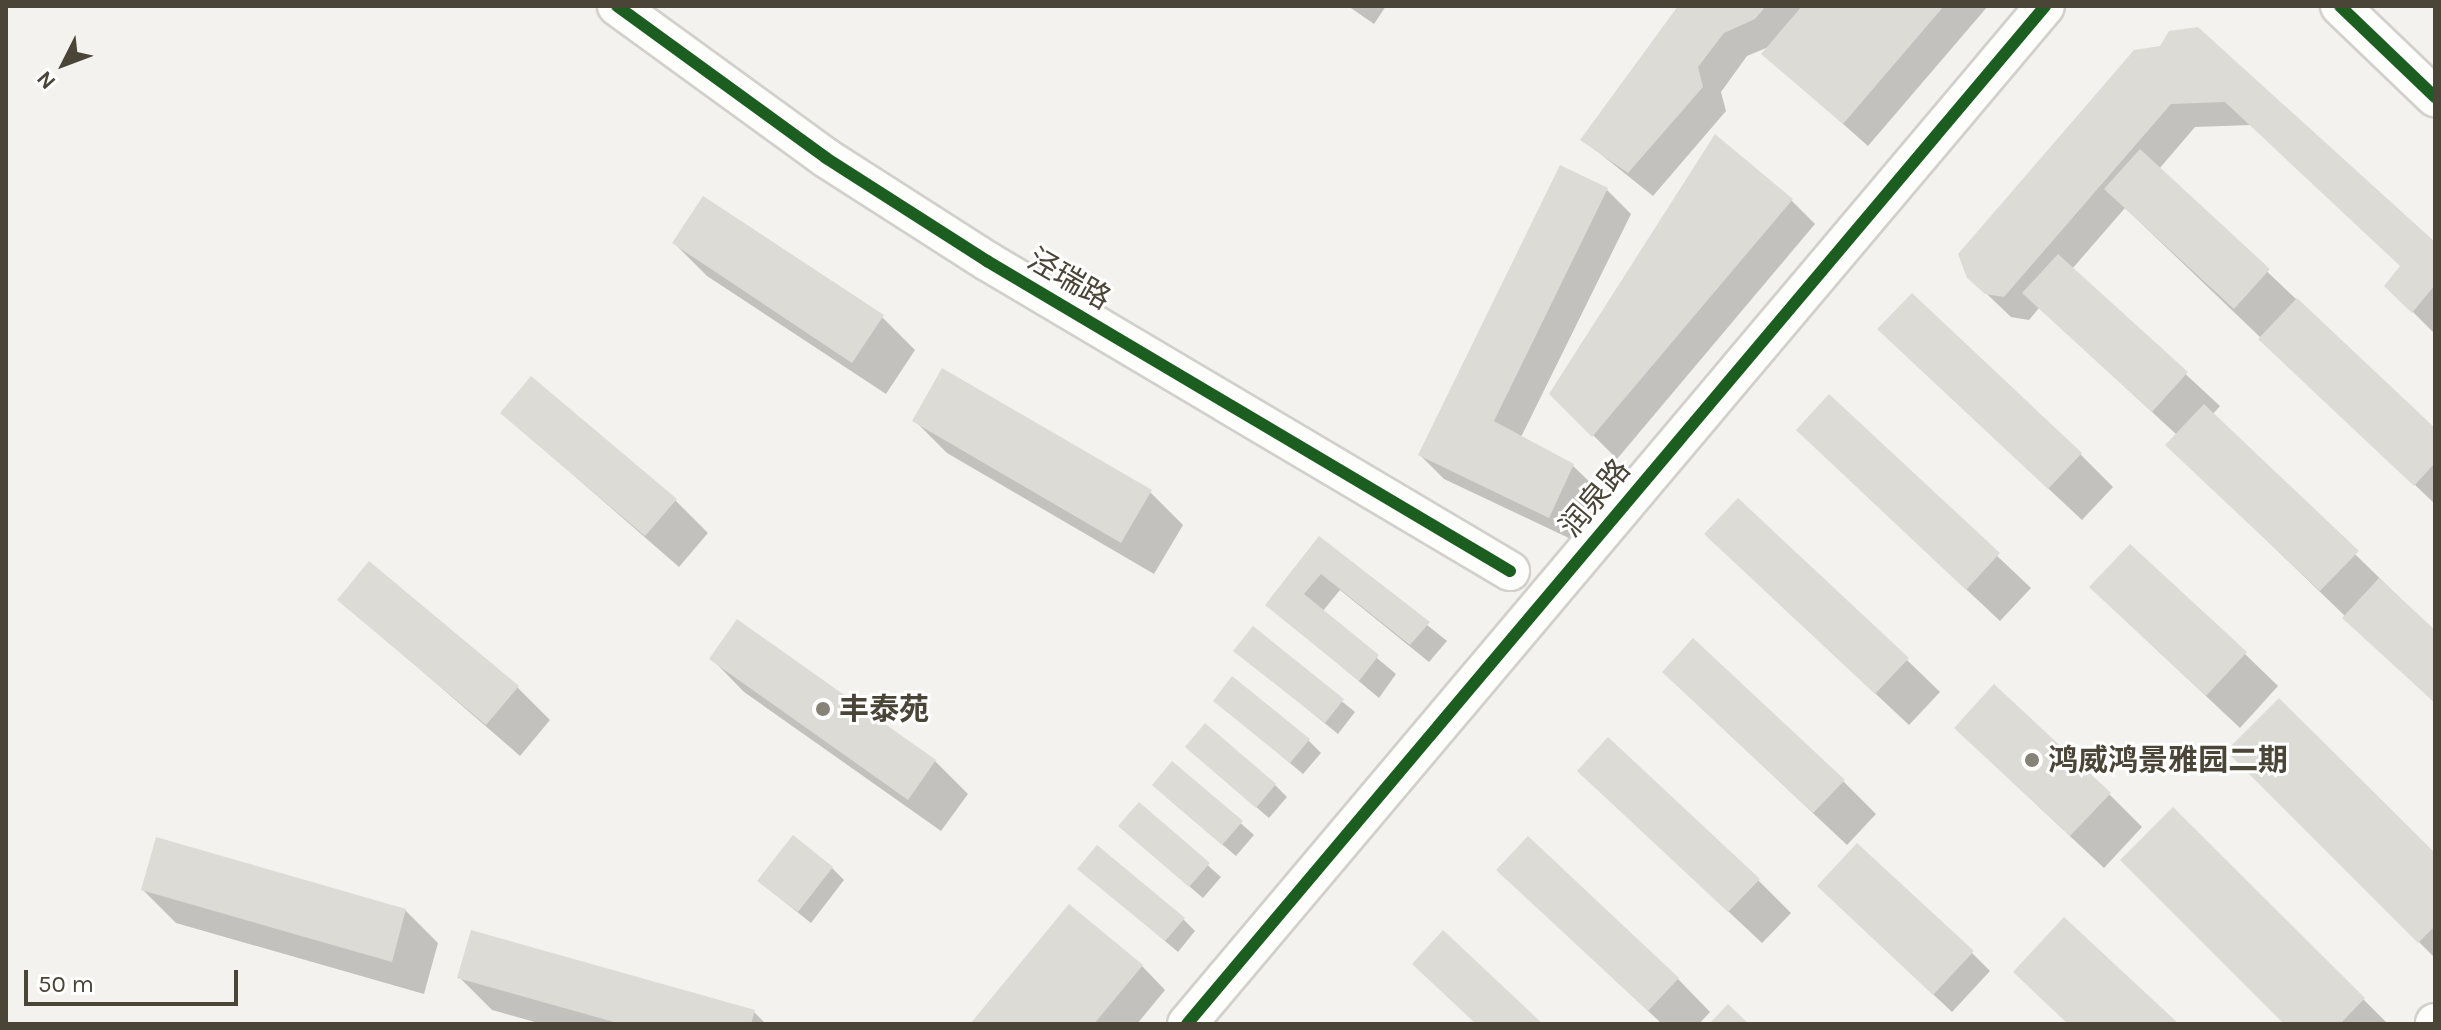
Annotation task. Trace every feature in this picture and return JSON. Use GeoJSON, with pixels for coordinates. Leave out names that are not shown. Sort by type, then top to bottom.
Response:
{"type":"FeatureCollection","features":[{"type":"Feature","properties":{"kind":"street","name":"泾瑞路"},"geometry":{"type":"LineString","coordinates":[[617,6],[826,158],[987,261],[1510,571]]}},
{"type":"Feature","properties":{"kind":"street","name":"润泉路"},"geometry":{"type":"LineString","coordinates":[[1187,1024],[2045,6]]}},
{"type":"Feature","properties":{"kind":"street"},"geometry":{"type":"LineString","coordinates":[[2340,6],[2435,97]]}},
{"type":"Feature","properties":{"kind":"building"},"geometry":{"type":"Polygon","coordinates":[[[1678,6],[1766,6],[1755,19],[1724,33],[1698,67],[1703,87],[1628,173],[1580,140],[1678,6]]]}},
{"type":"Feature","properties":{"kind":"building"},"geometry":{"type":"Polygon","coordinates":[[[1802,6],[1944,6],[1843,124],[1761,54],[1802,6]]]}},
{"type":"Feature","properties":{"kind":"building"},"geometry":{"type":"Polygon","coordinates":[[[2198,27],[2435,242],[2435,285],[2412,313],[2384,286],[2400,266],[2225,102],[2171,104],[2004,297],[1985,294],[1967,278],[1958,254],[2134,50],[2160,46],[2169,31],[2198,27]]]}},
{"type":"Feature","properties":{"kind":"building"},"geometry":{"type":"Polygon","coordinates":[[[1715,134],[1793,199],[1592,437],[1549,394],[1715,134]]]}},
{"type":"Feature","properties":{"kind":"building"},"geometry":{"type":"Polygon","coordinates":[[[2140,149],[2270,269],[2234,309],[2104,189],[2140,149]]]}},
{"type":"Feature","properties":{"kind":"building"},"geometry":{"type":"Polygon","coordinates":[[[1560,165],[1608,188],[1494,421],[1574,464],[1549,518],[1418,455],[1560,165]]]}},
{"type":"Feature","properties":{"kind":"building"},"geometry":{"type":"Polygon","coordinates":[[[703,196],[884,315],[852,363],[672,243],[703,196]]]}},
{"type":"Feature","properties":{"kind":"building"},"geometry":{"type":"Polygon","coordinates":[[[2058,254],[2188,372],[2152,412],[2022,293],[2058,254]]]}},
{"type":"Feature","properties":{"kind":"building"},"geometry":{"type":"Polygon","coordinates":[[[1912,293],[2082,453],[2048,489],[1877,329],[1912,293]]]}},
{"type":"Feature","properties":{"kind":"building"},"geometry":{"type":"Polygon","coordinates":[[[2297,298],[2435,428],[2435,463],[2414,486],[2258,339],[2297,298]]]}},
{"type":"Feature","properties":{"kind":"building"},"geometry":{"type":"Polygon","coordinates":[[[942,368],[1152,490],[1121,543],[912,421],[942,368]]]}},
{"type":"Feature","properties":{"kind":"building"},"geometry":{"type":"Polygon","coordinates":[[[531,376],[677,499],[645,536],[500,413],[531,376]]]}},
{"type":"Feature","properties":{"kind":"building"},"geometry":{"type":"Polygon","coordinates":[[[1829,394],[2000,553],[1966,590],[1796,430],[1829,394]]]}},
{"type":"Feature","properties":{"kind":"building"},"geometry":{"type":"Polygon","coordinates":[[[2204,404],[2359,551],[2320,591],[2165,445],[2204,404]]]}},
{"type":"Feature","properties":{"kind":"building"},"geometry":{"type":"Polygon","coordinates":[[[1738,498],[1909,658],[1875,694],[1704,534],[1738,498]]]}},
{"type":"Feature","properties":{"kind":"building"},"geometry":{"type":"Polygon","coordinates":[[[1319,536],[1430,622],[1410,645],[1321,574],[1304,594],[1379,655],[1359,681],[1265,605],[1319,536]]]}},
{"type":"Feature","properties":{"kind":"building"},"geometry":{"type":"Polygon","coordinates":[[[2130,544],[2247,652],[2206,696],[2089,587],[2130,544]]]}},
{"type":"Feature","properties":{"kind":"building"},"geometry":{"type":"Polygon","coordinates":[[[369,561],[519,686],[486,725],[337,600],[369,561]]]}},
{"type":"Feature","properties":{"kind":"building"},"geometry":{"type":"Polygon","coordinates":[[[2379,578],[2435,630],[2435,703],[2342,618],[2379,578]]]}},
{"type":"Feature","properties":{"kind":"building","name":"丰泰苑"},"geometry":{"type":"Polygon","coordinates":[[[737,619],[936,760],[908,800],[709,659],[737,619]]]}},
{"type":"Feature","properties":{"kind":"building"},"geometry":{"type":"Polygon","coordinates":[[[1253,626],[1344,699],[1325,723],[1233,651],[1253,626]]]}},
{"type":"Feature","properties":{"kind":"building"},"geometry":{"type":"Polygon","coordinates":[[[1693,638],[1845,780],[1813,813],[1662,672],[1693,638]]]}},
{"type":"Feature","properties":{"kind":"building"},"geometry":{"type":"Polygon","coordinates":[[[1232,676],[1310,739],[1290,763],[1213,701],[1232,676]]]}},
{"type":"Feature","properties":{"kind":"building","name":"鸿威鸿景雅园二期"},"geometry":{"type":"Polygon","coordinates":[[[1994,684],[2111,793],[2070,836],[1954,728],[1994,684]]]}},
{"type":"Feature","properties":{"kind":"building"},"geometry":{"type":"Polygon","coordinates":[[[2279,698],[2435,853],[2435,926],[2418,943],[2226,751],[2279,698]]]}},
{"type":"Feature","properties":{"kind":"building"},"geometry":{"type":"Polygon","coordinates":[[[1205,723],[1276,784],[1256,808],[1185,747],[1205,723]]]}},
{"type":"Feature","properties":{"kind":"building"},"geometry":{"type":"Polygon","coordinates":[[[1608,737],[1760,879],[1728,912],[1577,771],[1608,737]]]}},
{"type":"Feature","properties":{"kind":"building"},"geometry":{"type":"Polygon","coordinates":[[[1172,761],[1243,821],[1222,845],[1152,785],[1172,761]]]}},
{"type":"Feature","properties":{"kind":"building"},"geometry":{"type":"Polygon","coordinates":[[[1139,802],[1210,863],[1189,887],[1118,826],[1139,802]]]}},
{"type":"Feature","properties":{"kind":"building"},"geometry":{"type":"Polygon","coordinates":[[[2173,807],[2365,998],[2340,1024],[2284,1024],[2120,860],[2173,807]]]}},
{"type":"Feature","properties":{"kind":"building"},"geometry":{"type":"Polygon","coordinates":[[[793,835],[833,867],[798,912],[757,881],[793,835]]]}},
{"type":"Feature","properties":{"kind":"building"},"geometry":{"type":"Polygon","coordinates":[[[1528,836],[1679,978],[1648,1011],[1496,870],[1528,836]]]}},
{"type":"Feature","properties":{"kind":"building"},"geometry":{"type":"Polygon","coordinates":[[[156,837],[406,909],[392,962],[141,890],[156,837]]]}},
{"type":"Feature","properties":{"kind":"building"},"geometry":{"type":"Polygon","coordinates":[[[1857,843],[1974,951],[1933,995],[1817,886],[1857,843]]]}},
{"type":"Feature","properties":{"kind":"building"},"geometry":{"type":"Polygon","coordinates":[[[1097,845],[1185,918],[1165,941],[1077,869],[1097,845]]]}},
{"type":"Feature","properties":{"kind":"building"},"geometry":{"type":"Polygon","coordinates":[[[1069,904],[1143,965],[1094,1024],[970,1024],[1069,904]]]}},
{"type":"Feature","properties":{"kind":"building"},"geometry":{"type":"Polygon","coordinates":[[[2064,917],[2179,1024],[2068,1024],[2013,972],[2064,917]]]}},
{"type":"Feature","properties":{"kind":"building"},"geometry":{"type":"Polygon","coordinates":[[[471,930],[755,1010],[751,1024],[621,1024],[457,978],[471,930]]]}},
{"type":"Feature","properties":{"kind":"building"},"geometry":{"type":"Polygon","coordinates":[[[1443,930],[1543,1024],[1476,1024],[1412,964],[1443,930]]]}},
{"type":"Feature","properties":{"kind":"building"},"geometry":{"type":"Polygon","coordinates":[[[1728,1004],[1749,1024],[1709,1024],[1728,1004]]]}},
{"type":"Feature","properties":{"kind":"cycle path"},"geometry":{"type":"LineString","coordinates":[[617,6],[826,158],[987,261],[1510,571]]}},
{"type":"Feature","properties":{"kind":"cycle path"},"geometry":{"type":"LineString","coordinates":[[1187,1024],[2045,6]]}},
{"type":"Feature","properties":{"kind":"cycle path"},"geometry":{"type":"LineString","coordinates":[[2340,6],[2435,97]]}},
{"type":"Feature","properties":{"kind":"place","name":"丰泰苑"},"geometry":{"type":"Point","coordinates":[823,709]}},
{"type":"Feature","properties":{"kind":"place","name":"鸿威鸿景雅园二期"},"geometry":{"type":"Point","coordinates":[2032,760]}}]}
